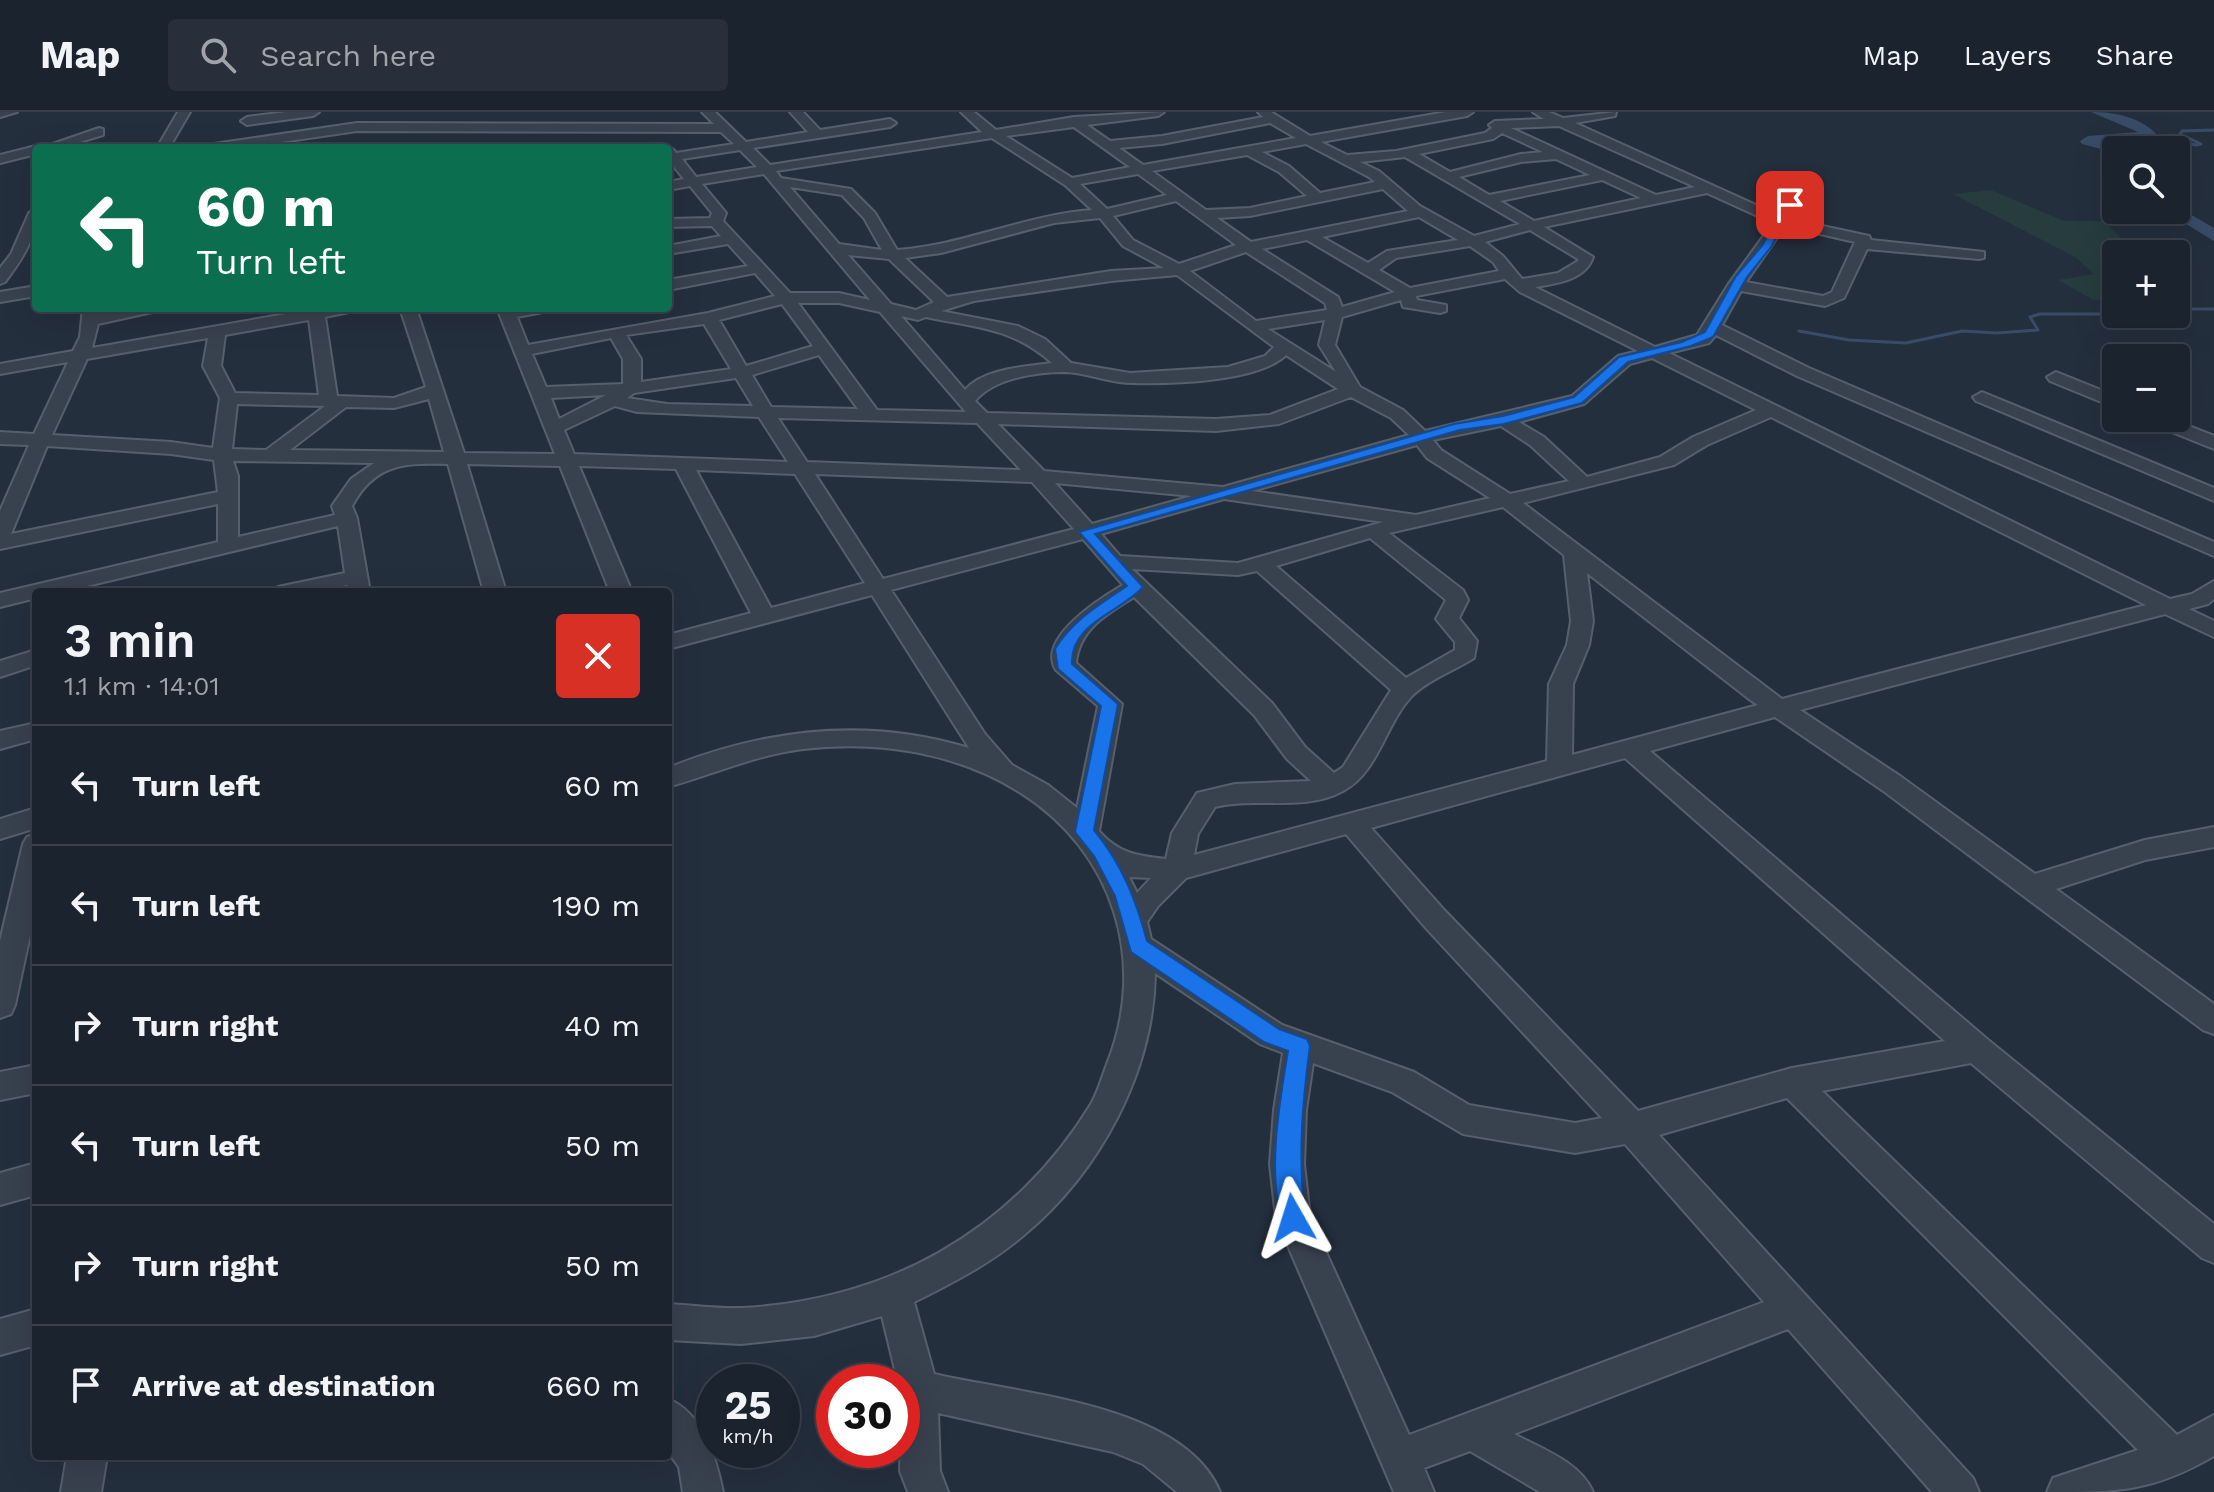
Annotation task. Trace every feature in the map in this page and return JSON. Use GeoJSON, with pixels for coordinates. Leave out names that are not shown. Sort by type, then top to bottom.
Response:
{"type":"FeatureCollection","features":[{"type":"Feature","properties":{"kind":"street"},"geometry":{"type":"LineString","coordinates":[[0,113],[11,112]]}},
{"type":"Feature","properties":{"kind":"street"},"geometry":{"type":"LineString","coordinates":[[165,144],[184,112]]}},
{"type":"Feature","properties":{"kind":"street"},"geometry":{"type":"LineString","coordinates":[[242,144],[249,116],[313,112]]}},
{"type":"Feature","properties":{"kind":"street"},"geometry":{"type":"LineString","coordinates":[[310,134],[310,125],[324,112]]}},
{"type":"Feature","properties":{"kind":"street"},"geometry":{"type":"LineString","coordinates":[[334,144],[418,112]]}},
{"type":"Feature","properties":{"kind":"street"},"geometry":{"type":"LineString","coordinates":[[708,112],[765,167],[965,401],[1038,476],[1136,587],[1263,709],[1296,753],[1332,786]]}},
{"type":"Feature","properties":{"kind":"street"},"geometry":{"type":"LineString","coordinates":[[796,112],[817,134]]}},
{"type":"Feature","properties":{"kind":"street"},"geometry":{"type":"LineString","coordinates":[[877,112],[919,144]]}},
{"type":"Feature","properties":{"kind":"street"},"geometry":{"type":"LineString","coordinates":[[967,112],[996,135],[1070,182],[1104,214],[1128,243],[1179,270],[1284,347],[1397,414],[1410,424],[1434,454],[1457,472],[1506,500],[1757,693],[2034,886],[2214,1021]]}},
{"type":"Feature","properties":{"kind":"street"},"geometry":{"type":"LineString","coordinates":[[672,185],[765,167],[1074,121],[1158,112]]}},
{"type":"Feature","properties":{"kind":"street"},"geometry":{"type":"LineString","coordinates":[[1471,112],[1653,199]]}},
{"type":"Feature","properties":{"kind":"street"},"geometry":{"type":"LineString","coordinates":[[1070,182],[1380,127],[1483,112]]}},
{"type":"Feature","properties":{"kind":"street"},"geometry":{"type":"LineString","coordinates":[[1539,112],[1780,221],[1864,239],[1838,295],[1825,301],[1736,285]]}},
{"type":"Feature","properties":{"kind":"street"},"geometry":{"type":"LineString","coordinates":[[1343,159],[1408,153],[1496,134],[1502,128],[1517,123],[1563,122],[1611,114],[1609,112]]}},
{"type":"Feature","properties":{"kind":"street"},"geometry":{"type":"LineString","coordinates":[[1373,113],[1380,127]]}},
{"type":"Feature","properties":{"kind":"street"},"geometry":{"type":"LineString","coordinates":[[1106,145],[1226,130],[1269,116],[1374,174],[1422,212],[1498,259],[1513,279],[1770,411],[2214,630]]}},
{"type":"Feature","properties":{"kind":"street"},"geometry":{"type":"LineString","coordinates":[[93,144],[108,119]]}},
{"type":"Feature","properties":{"kind":"street"},"geometry":{"type":"LineString","coordinates":[[1423,120],[1437,135],[1440,146]]}},
{"type":"Feature","properties":{"kind":"street"},"geometry":{"type":"LineString","coordinates":[[1074,121],[1248,247],[1327,296],[1336,305],[1327,345],[1351,382],[1352,390]]}},
{"type":"Feature","properties":{"kind":"street"},"geometry":{"type":"LineString","coordinates":[[672,152],[743,145],[890,123]]}},
{"type":"Feature","properties":{"kind":"street"},"geometry":{"type":"LineString","coordinates":[[252,144],[310,134],[586,133],[650,128],[726,128]]}},
{"type":"Feature","properties":{"kind":"street"},"geometry":{"type":"LineString","coordinates":[[650,128],[663,144]]}},
{"type":"Feature","properties":{"kind":"street"},"geometry":{"type":"LineString","coordinates":[[1226,130],[1248,150],[1284,169],[1317,198]]}},
{"type":"Feature","properties":{"kind":"street"},"geometry":{"type":"LineString","coordinates":[[60,144],[99,132]]}},
{"type":"Feature","properties":{"kind":"street"},"geometry":{"type":"LineString","coordinates":[[1449,176],[1521,158],[1557,155],[1607,142]]}},
{"type":"Feature","properties":{"kind":"street"},"geometry":{"type":"LineString","coordinates":[[0,159],[32,151]]}},
{"type":"Feature","properties":{"kind":"street"},"geometry":{"type":"LineString","coordinates":[[1253,326],[1336,314],[1408,293],[1513,279],[1557,278],[1580,268],[1587,260],[1408,153]]}},
{"type":"Feature","properties":{"kind":"street"},"geometry":{"type":"LineString","coordinates":[[672,156],[719,213],[716,222]]}},
{"type":"Feature","properties":{"kind":"street"},"geometry":{"type":"LineString","coordinates":[[1488,199],[1604,176]]}},
{"type":"Feature","properties":{"kind":"street"},"geometry":{"type":"LineString","coordinates":[[672,641],[1086,532],[1459,427],[1504,420],[1578,400],[1624,360],[1703,339],[1736,285],[1766,247],[1800,189],[1796,178]]}},
{"type":"Feature","properties":{"kind":"street"},"geometry":{"type":"LineString","coordinates":[[776,181],[846,192],[870,216],[892,254],[944,303]]}},
{"type":"Feature","properties":{"kind":"street"},"geometry":{"type":"LineString","coordinates":[[1203,214],[1250,212],[1386,184]]}},
{"type":"Feature","properties":{"kind":"street"},"geometry":{"type":"LineString","coordinates":[[1370,269],[1392,254],[1474,242],[1533,225],[1707,189]]}},
{"type":"Feature","properties":{"kind":"street"},"geometry":{"type":"LineString","coordinates":[[832,247],[860,253],[892,254],[942,250],[1057,217],[1104,214],[1178,196]]}},
{"type":"Feature","properties":{"kind":"street"},"geometry":{"type":"LineString","coordinates":[[523,351],[616,332],[709,318],[786,298],[839,298],[918,315],[944,303],[1079,280],[1179,270],[1209,257],[1248,247],[1422,212]]}},
{"type":"Feature","properties":{"kind":"street"},"geometry":{"type":"LineString","coordinates":[[672,223],[716,222],[786,298],[871,414]]}},
{"type":"Feature","properties":{"kind":"street"},"geometry":{"type":"LineString","coordinates":[[0,279],[18,254],[32,224]]}},
{"type":"Feature","properties":{"kind":"street"},"geometry":{"type":"LineString","coordinates":[[1309,235],[1408,293]]}},
{"type":"Feature","properties":{"kind":"street"},"geometry":{"type":"LineString","coordinates":[[672,249],[732,239]]}},
{"type":"Feature","properties":{"kind":"street"},"geometry":{"type":"LineString","coordinates":[[1861,244],[1979,255]]}},
{"type":"Feature","properties":{"kind":"street"},"geometry":{"type":"LineString","coordinates":[[0,257],[18,254]]}},
{"type":"Feature","properties":{"kind":"street"},"geometry":{"type":"LineString","coordinates":[[672,284],[760,268]]}},
{"type":"Feature","properties":{"kind":"street"},"geometry":{"type":"LineString","coordinates":[[0,297],[32,292]]}},
{"type":"Feature","properties":{"kind":"street"},"geometry":{"type":"LineString","coordinates":[[1408,293],[1409,304],[1440,308]]}},
{"type":"Feature","properties":{"kind":"street"},"geometry":{"type":"LineString","coordinates":[[0,537],[21,482],[88,337],[90,314],[110,312]]}},
{"type":"Feature","properties":{"kind":"street"},"geometry":{"type":"LineString","coordinates":[[0,369],[327,312]]}},
{"type":"Feature","properties":{"kind":"street"},"geometry":{"type":"LineString","coordinates":[[409,312],[494,588]]}},
{"type":"Feature","properties":{"kind":"street"},"geometry":{"type":"LineString","coordinates":[[506,312],[619,588]]}},
{"type":"Feature","properties":{"kind":"street"},"geometry":{"type":"LineString","coordinates":[[928,313],[1012,329],[1039,343],[1066,367]]}},
{"type":"Feature","properties":{"kind":"street"},"geometry":{"type":"LineString","coordinates":[[316,314],[336,401]]}},
{"type":"Feature","properties":{"kind":"street"},"geometry":{"type":"LineString","coordinates":[[709,318],[764,410],[976,740],[1005,771]]}},
{"type":"Feature","properties":{"kind":"street"},"geometry":{"type":"LineString","coordinates":[[1713,327],[1803,372],[2214,550]]}},
{"type":"Feature","properties":{"kind":"street"},"geometry":{"type":"LineString","coordinates":[[217,330],[212,366],[229,398],[222,455],[228,476],[228,545]]}},
{"type":"Feature","properties":{"kind":"street"},"geometry":{"type":"LineString","coordinates":[[616,332],[632,359],[632,387]]}},
{"type":"Feature","properties":{"kind":"street"},"geometry":{"type":"LineString","coordinates":[[965,401],[978,386],[998,377],[1066,367],[1130,378],[1229,372],[1271,360],[1284,347]]}},
{"type":"Feature","properties":{"kind":"street"},"geometry":{"type":"LineString","coordinates":[[539,393],[632,387],[740,372],[822,349]]}},
{"type":"Feature","properties":{"kind":"street"},"geometry":{"type":"LineString","coordinates":[[2056,377],[2102,397]]}},
{"type":"Feature","properties":{"kind":"street"},"geometry":{"type":"LineString","coordinates":[[552,428],[615,400],[632,387]]}},
{"type":"Feature","properties":{"kind":"street"},"geometry":{"type":"LineString","coordinates":[[229,398],[406,402],[434,390]]}},
{"type":"Feature","properties":{"kind":"street"},"geometry":{"type":"LineString","coordinates":[[615,400],[637,407],[667,409],[1247,424],[1273,420],[1352,390]]}},
{"type":"Feature","properties":{"kind":"street"},"geometry":{"type":"LineString","coordinates":[[1982,397],[2214,495]]}},
{"type":"Feature","properties":{"kind":"street"},"geometry":{"type":"LineString","coordinates":[[271,455],[336,401]]}},
{"type":"Feature","properties":{"kind":"street"},"geometry":{"type":"LineString","coordinates":[[1115,562],[1238,569],[1261,564],[1373,531],[1667,461],[1700,441],[1770,411]]}},
{"type":"Feature","properties":{"kind":"street"},"geometry":{"type":"LineString","coordinates":[[1504,420],[1537,441],[1582,482]]}},
{"type":"Feature","properties":{"kind":"street"},"geometry":{"type":"LineString","coordinates":[[2187,432],[2214,443]]}},
{"type":"Feature","properties":{"kind":"street"},"geometry":{"type":"LineString","coordinates":[[0,438],[171,448],[222,455],[568,460],[1038,476],[1222,493],[1415,521]]}},
{"type":"Feature","properties":{"kind":"street"},"geometry":{"type":"LineString","coordinates":[[322,588],[357,584],[347,518],[342,506],[349,491],[369,471],[400,458]]}},
{"type":"Feature","properties":{"kind":"street"},"geometry":{"type":"LineString","coordinates":[[684,466],[764,616]]}},
{"type":"Feature","properties":{"kind":"street"},"geometry":{"type":"LineString","coordinates":[[0,487],[21,482]]}},
{"type":"Feature","properties":{"kind":"street"},"geometry":{"type":"LineString","coordinates":[[0,543],[227,496]]}},
{"type":"Feature","properties":{"kind":"street"},"geometry":{"type":"LineString","coordinates":[[50,588],[347,518]]}},
{"type":"Feature","properties":{"kind":"street"},"geometry":{"type":"LineString","coordinates":[[1136,933],[1148,898],[1177,870],[1185,833],[1206,800],[1235,793],[1304,792],[1332,786],[1352,773],[1384,716],[1404,689],[1466,653],[1466,641],[1447,619],[1457,600],[1455,595],[1373,531]]}},
{"type":"Feature","properties":{"kind":"street"},"geometry":{"type":"LineString","coordinates":[[1559,767],[1561,684],[1578,645],[1582,621],[1574,554]]}},
{"type":"Feature","properties":{"kind":"street"},"geometry":{"type":"LineString","coordinates":[[1261,564],[1404,689]]}},
{"type":"Feature","properties":{"kind":"street"},"geometry":{"type":"LineString","coordinates":[[672,1322],[729,1327],[771,1325],[813,1318],[894,1293],[933,1276],[1002,1231],[1032,1206],[1081,1150],[1101,1120],[1127,1060],[1140,1001],[1136,933],[1119,884],[1093,841],[1110,704],[1064,665],[1063,649],[1073,634],[1091,618],[1136,587]]}},
{"type":"Feature","properties":{"kind":"street"},"geometry":{"type":"LineString","coordinates":[[672,777],[750,750],[793,742],[850,738],[931,746],[1005,771],[1048,798],[1093,841],[1128,866],[1177,870],[2019,643],[2200,599],[2214,588]]}},
{"type":"Feature","properties":{"kind":"street"},"geometry":{"type":"LineString","coordinates":[[0,600],[32,592]]}},
{"type":"Feature","properties":{"kind":"street"},"geometry":{"type":"LineString","coordinates":[[0,669],[32,658]]}},
{"type":"Feature","properties":{"kind":"street"},"geometry":{"type":"LineString","coordinates":[[0,740],[32,732]]}},
{"type":"Feature","properties":{"kind":"street"},"geometry":{"type":"LineString","coordinates":[[1630,748],[1976,1049],[2214,1246]]}},
{"type":"Feature","properties":{"kind":"street"},"geometry":{"type":"LineString","coordinates":[[0,829],[32,819]]}},
{"type":"Feature","properties":{"kind":"street"},"geometry":{"type":"LineString","coordinates":[[1351,823],[1435,919],[1632,1128],[1959,1492]]}},
{"type":"Feature","properties":{"kind":"street"},"geometry":{"type":"LineString","coordinates":[[2034,886],[2094,864],[2167,845],[2214,837]]}},
{"type":"Feature","properties":{"kind":"street"},"geometry":{"type":"LineString","coordinates":[[0,1005],[32,862]]}},
{"type":"Feature","properties":{"kind":"street"},"geometry":{"type":"LineString","coordinates":[[1136,933],[1271,1035],[1403,1082],[1463,1119],[1575,1138],[1632,1128],[1792,1082],[1976,1049]]}},
{"type":"Feature","properties":{"kind":"street"},"geometry":{"type":"LineString","coordinates":[[1300,1046],[1290,1110],[1287,1164],[1293,1218],[1407,1475],[1475,1430],[1793,1309]]}},
{"type":"Feature","properties":{"kind":"street"},"geometry":{"type":"LineString","coordinates":[[0,1086],[32,1080]]}},
{"type":"Feature","properties":{"kind":"street"},"geometry":{"type":"LineString","coordinates":[[1792,1082],[2174,1459]]}},
{"type":"Feature","properties":{"kind":"street"},"geometry":{"type":"LineString","coordinates":[[0,1189],[32,1180]]}},
{"type":"Feature","properties":{"kind":"street"},"geometry":{"type":"LineString","coordinates":[[894,1293],[912,1364]]}},
{"type":"Feature","properties":{"kind":"street"},"geometry":{"type":"LineString","coordinates":[[0,1337],[32,1328]]}},
{"type":"Feature","properties":{"kind":"street"},"geometry":{"type":"LineString","coordinates":[[920,1389],[1142,1443],[1174,1463],[1197,1484],[1200,1492]]}},
{"type":"Feature","properties":{"kind":"street"},"geometry":{"type":"LineString","coordinates":[[672,1424],[697,1460],[703,1492]]}},
{"type":"Feature","properties":{"kind":"street"},"geometry":{"type":"LineString","coordinates":[[1475,1430],[1498,1449],[1558,1479],[1573,1492]]}},
{"type":"Feature","properties":{"kind":"street"},"geometry":{"type":"LineString","coordinates":[[2067,1492],[2174,1459],[2214,1434]]}},
{"type":"Feature","properties":{"kind":"street"},"geometry":{"type":"LineString","coordinates":[[81,1492],[86,1460]]}},
{"type":"Feature","properties":{"kind":"street"},"geometry":{"type":"LineString","coordinates":[[920,1468],[928,1492]]}},
{"type":"Feature","properties":{"kind":"green space"},"geometry":{"type":"Polygon","coordinates":[[[1991,190],[2064,221],[2102,221],[2123,240],[2102,240],[2102,299],[2093,300],[2058,280],[2094,274],[2075,257],[1953,194],[1991,190]]]}},
{"type":"Feature","properties":{"kind":"waterway"},"geometry":{"type":"LineString","coordinates":[[2098,112],[2143,129],[2150,136]]}},
{"type":"Feature","properties":{"kind":"waterway"},"geometry":{"type":"LineString","coordinates":[[2184,136],[2180,134],[2182,131],[2214,130]]}},
{"type":"Feature","properties":{"kind":"waterway"},"geometry":{"type":"LineString","coordinates":[[2190,139],[2201,144],[2190,144]]}},
{"type":"Feature","properties":{"kind":"waterway"},"geometry":{"type":"LineString","coordinates":[[2102,140],[2088,141],[2102,145]]}},
{"type":"Feature","properties":{"kind":"waterway"},"geometry":{"type":"LineString","coordinates":[[2190,221],[2214,236]]}},
{"type":"Feature","properties":{"kind":"waterway"},"geometry":{"type":"LineString","coordinates":[[2190,309],[2214,309]]}},
{"type":"Feature","properties":{"kind":"waterway"},"geometry":{"type":"LineString","coordinates":[[1799,331],[1849,340],[1906,343],[1962,331],[1997,333],[2038,330],[2030,317],[2040,314],[2102,314]]}},
{"type":"Feature","properties":{"kind":"route"},"geometry":{"type":"LineString","coordinates":[[1293,1218],[1287,1164],[1290,1110],[1300,1046],[1271,1035],[1229,1004],[1138,946],[1125,895],[1114,872],[1085,832],[1110,704],[1064,665],[1063,649],[1073,634],[1091,618],[1136,587],[1086,532],[1459,427],[1504,420],[1578,400],[1630,356],[1686,344],[1709,334],[1742,276],[1766,247],[1790,205]]}}]}
